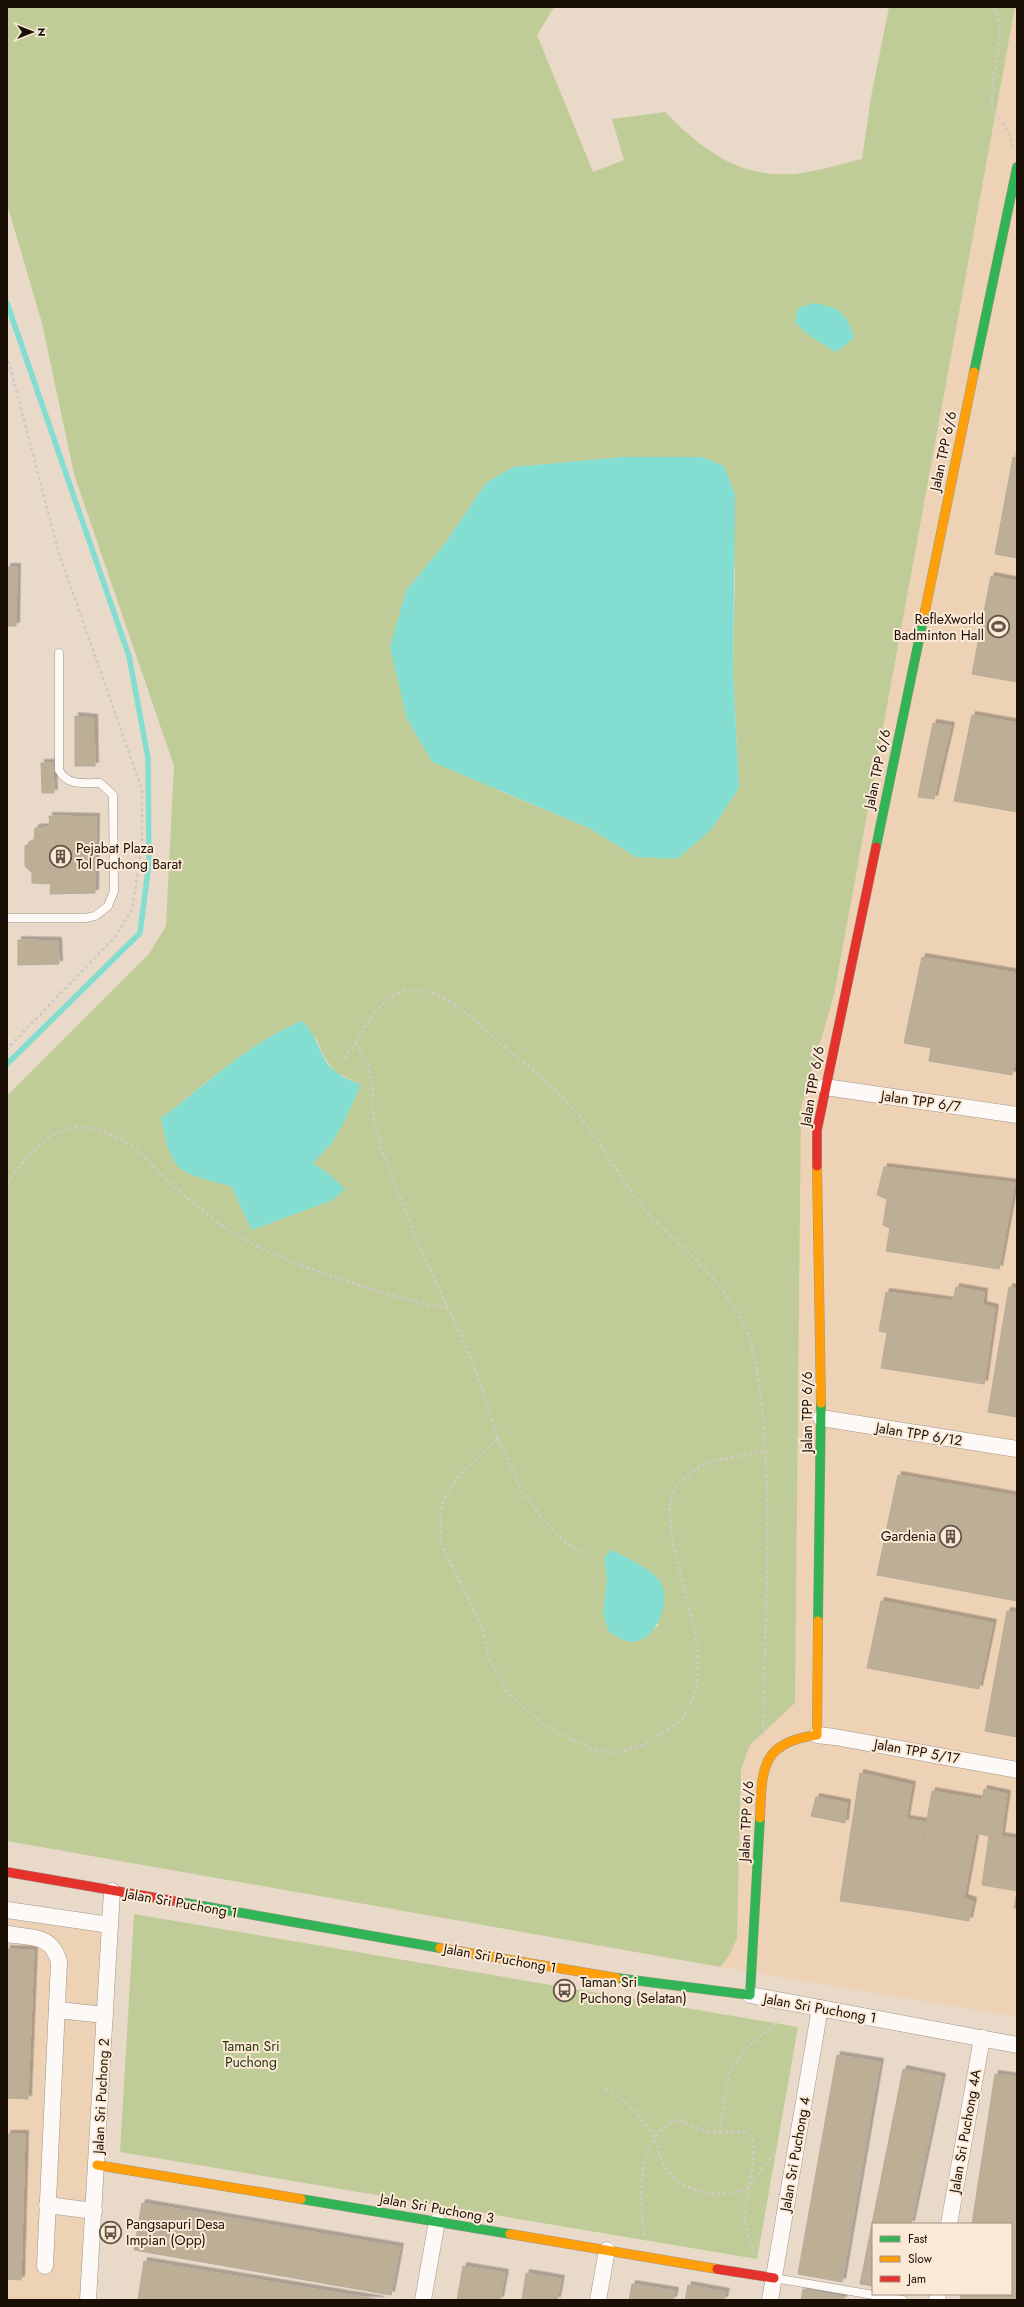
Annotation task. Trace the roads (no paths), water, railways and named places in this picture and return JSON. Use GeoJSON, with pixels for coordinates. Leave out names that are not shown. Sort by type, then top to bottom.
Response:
{"type":"FeatureCollection","features":[{"type":"Feature","properties":{"kind":"street","name":"Jalan TPP 6/6"},"geometry":{"type":"LineString","coordinates":[[750,1995],[762,1774],[775,1749],[788,1741],[817,1735],[821,1418],[818,1130],[825,1086],[1016,171]]}},
{"type":"Feature","properties":{"kind":"street","name":"Jalan TPP 6/7"},"geometry":{"type":"LineString","coordinates":[[825,1086],[1017,1115]]}},
{"type":"Feature","properties":{"kind":"street","name":"Jalan TPP 6/12"},"geometry":{"type":"LineString","coordinates":[[821,1418],[1017,1449]]}},
{"type":"Feature","properties":{"kind":"street","name":"Jalan TPP 5/17"},"geometry":{"type":"LineString","coordinates":[[817,1735],[1017,1770]]}},
{"type":"Feature","properties":{"kind":"street","name":"Jalan Sri Puchong 1"},"geometry":{"type":"LineString","coordinates":[[7,1872],[600,1976],[750,1995],[1017,2045]]}},
{"type":"Feature","properties":{"kind":"street","name":"Jalan Sri Puchong 2"},"geometry":{"type":"LineString","coordinates":[[88,2300],[112,1891]]}},
{"type":"Feature","properties":{"kind":"street"},"geometry":{"type":"LineString","coordinates":[[7,1910],[110,1925]]}},
{"type":"Feature","properties":{"kind":"street"},"geometry":{"type":"LineString","coordinates":[[7,1934],[42,1940],[52,1945],[59,1962],[44,2266]]}},
{"type":"Feature","properties":{"kind":"street","name":"Jalan Sri Puchong 4"},"geometry":{"type":"LineString","coordinates":[[770,2300],[820,2008]]}},
{"type":"Feature","properties":{"kind":"street"},"geometry":{"type":"LineString","coordinates":[[57,2010],[105,2014]]}},
{"type":"Feature","properties":{"kind":"street","name":"Jalan Sri Puchong 4A"},"geometry":{"type":"LineString","coordinates":[[949,2223],[982,2038]]}},
{"type":"Feature","properties":{"kind":"street","name":"Jalan Sri Puchong 3"},"geometry":{"type":"LineString","coordinates":[[97,2165],[774,2278]]}},
{"type":"Feature","properties":{"kind":"street"},"geometry":{"type":"LineString","coordinates":[[47,2205],[94,2210]]}},
{"type":"Feature","properties":{"kind":"street"},"geometry":{"type":"LineString","coordinates":[[423,2300],[437,2222]]}},
{"type":"Feature","properties":{"kind":"street"},"geometry":{"type":"LineString","coordinates":[[598,2300],[607,2250]]}},
{"type":"Feature","properties":{"kind":"lane"},"geometry":{"type":"LineString","coordinates":[[7,918],[95,916],[108,906],[114,890],[113,795],[100,783],[72,782],[63,778],[59,770],[59,653]]}},
{"type":"Feature","properties":{"kind":"lane"},"geometry":{"type":"LineString","coordinates":[[774,2278],[872,2295]]}},
{"type":"Feature","properties":{"kind":"lane"},"geometry":{"type":"LineString","coordinates":[[874,2295],[903,2300]]}},
{"type":"Feature","properties":{"kind":"water"},"geometry":{"type":"Polygon","coordinates":[[[814,303],[836,309],[848,321],[851,328],[854,337],[845,346],[835,352],[807,334],[795,322],[798,308],[814,303]]]}},
{"type":"Feature","properties":{"kind":"water"},"geometry":{"type":"Polygon","coordinates":[[[622,457],[702,457],[724,466],[735,494],[733,671],[739,788],[711,830],[677,859],[636,857],[589,828],[432,762],[407,719],[390,647],[406,591],[446,542],[486,483],[513,467],[622,457]]]}},
{"type":"Feature","properties":{"kind":"water"},"geometry":{"type":"Polygon","coordinates":[[[302,1021],[312,1033],[330,1067],[342,1076],[361,1085],[342,1126],[331,1144],[313,1163],[329,1174],[345,1189],[333,1200],[252,1230],[231,1186],[196,1176],[179,1167],[169,1150],[161,1118],[246,1052],[264,1040],[302,1021]]]}},
{"type":"Feature","properties":{"kind":"water"},"geometry":{"type":"Polygon","coordinates":[[[611,1550],[648,1570],[658,1579],[663,1587],[665,1598],[659,1620],[653,1630],[645,1637],[636,1641],[623,1640],[608,1630],[603,1611],[607,1579],[604,1558],[611,1550]]]}},
{"type":"Feature","properties":{"kind":"waterway"},"geometry":{"type":"LineString","coordinates":[[7,303],[129,656],[148,758],[149,863],[140,933],[7,1064]]}},
{"type":"Feature","properties":{"kind":"place","name":"RefleXworld Badminton Hall"},"geometry":{"type":"Point","coordinates":[999,627]}},
{"type":"Feature","properties":{"kind":"place","name":"Pejabat Plaza Tol Puchong Barat"},"geometry":{"type":"Point","coordinates":[60,856]}},
{"type":"Feature","properties":{"kind":"place","name":"Gardenia"},"geometry":{"type":"Point","coordinates":[951,1536]}},
{"type":"Feature","properties":{"kind":"place","name":"Taman Sri Puchong (Selatan)"},"geometry":{"type":"Point","coordinates":[565,1990]}},
{"type":"Feature","properties":{"kind":"place","name":"Pangsapuri Desa Impian (Opp)"},"geometry":{"type":"Point","coordinates":[110,2232]}},
{"type":"Feature","properties":{"kind":"park label","name":"Taman Sri Puchong"},"geometry":{"type":"Point","coordinates":[251,2054]}}]}
